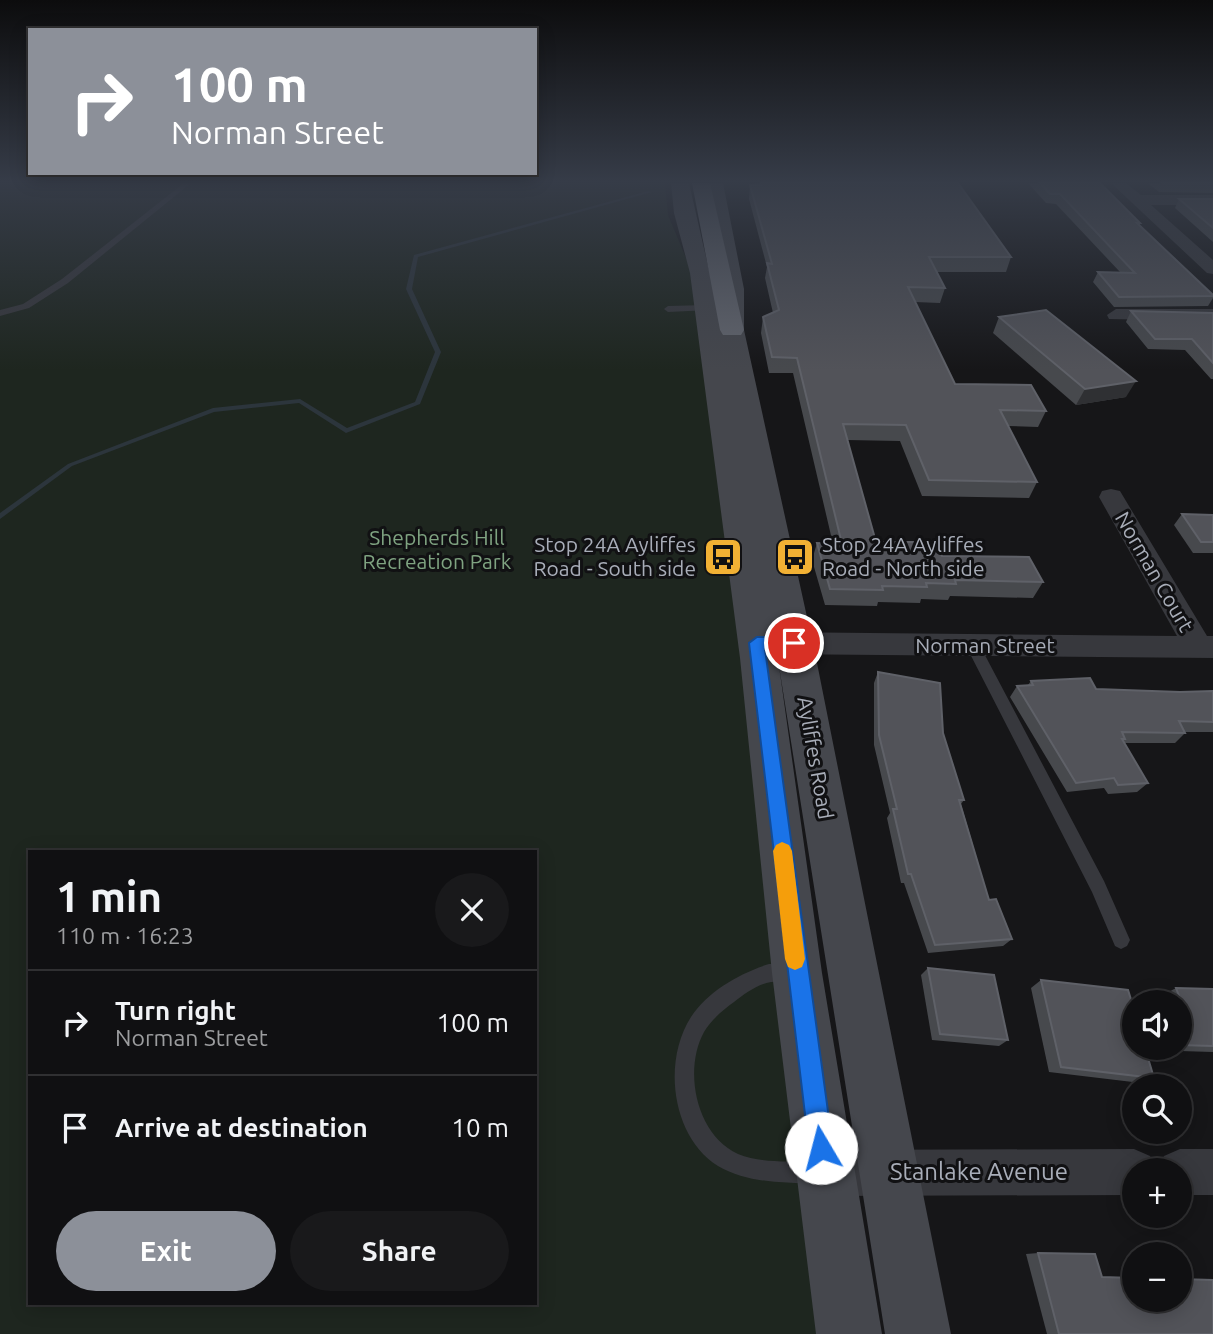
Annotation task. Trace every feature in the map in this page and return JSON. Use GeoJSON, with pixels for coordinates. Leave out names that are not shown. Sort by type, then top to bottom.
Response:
{"type":"FeatureCollection","features":[{"type":"Feature","properties":{"kind":"highway"},"geometry":{"type":"LineString","coordinates":[[714,245],[732,330]]}},
{"type":"Feature","properties":{"kind":"main road","name":"Ayliffes Road"},"geometry":{"type":"LineString","coordinates":[[693,245],[889,1173],[918,1334]]}},
{"type":"Feature","properties":{"kind":"main road","name":"Ayliffes Road"},"geometry":{"type":"LineString","coordinates":[[725,245],[732,289],[732,330],[776,643],[797,974],[849,1334]]}},
{"type":"Feature","properties":{"kind":"street"},"geometry":{"type":"LineString","coordinates":[[1187,245],[1213,269]]}},
{"type":"Feature","properties":{"kind":"street"},"geometry":{"type":"LineString","coordinates":[[1116,315],[1213,316]]}},
{"type":"Feature","properties":{"kind":"street","name":"Norman Court"},"geometry":{"type":"LineString","coordinates":[[1111,497],[1205,646]]}},
{"type":"Feature","properties":{"kind":"street","name":"Norman Street"},"geometry":{"type":"LineString","coordinates":[[776,643],[1205,646]]}},
{"type":"Feature","properties":{"kind":"street","name":"Stanlake Avenue"},"geometry":{"type":"LineString","coordinates":[[824,1173],[1122,1172]]}},
{"type":"Feature","properties":{"kind":"street"},"geometry":{"type":"LineString","coordinates":[[1192,1172],[1213,1172]]}},
{"type":"Feature","properties":{"kind":"lane"},"geometry":{"type":"LineString","coordinates":[[0,313],[26,306],[65,281],[110,245]]}},
{"type":"Feature","properties":{"kind":"lane"},"geometry":{"type":"LineString","coordinates":[[668,309],[707,308]]}},
{"type":"Feature","properties":{"kind":"lane"},"geometry":{"type":"LineString","coordinates":[[973,646],[1098,887],[1121,940]]}},
{"type":"Feature","properties":{"kind":"lane"},"geometry":{"type":"LineString","coordinates":[[797,974],[769,973],[752,980],[726,996],[704,1015],[694,1031],[685,1087],[693,1120],[707,1145],[727,1159],[759,1172],[824,1173]]}},
{"type":"Feature","properties":{"kind":"green space","name":"Shepherds Hill Recreation Park"},"geometry":{"type":"Polygon","coordinates":[[[0,245],[681,245],[707,308],[844,1334],[0,1334],[0,245]]]}},
{"type":"Feature","properties":{"kind":"building"},"geometry":{"type":"Polygon","coordinates":[[[767,245],[1003,245],[1011,257],[929,257],[945,288],[908,287],[955,384],[1031,385],[1046,411],[1000,410],[1037,482],[929,480],[906,425],[843,424],[876,542],[936,542],[942,556],[1029,557],[1043,582],[955,580],[956,584],[926,583],[927,587],[830,589],[817,543],[842,544],[797,358],[772,357],[763,317],[779,310],[767,263],[772,264],[767,245]]]}},
{"type":"Feature","properties":{"kind":"building"},"geometry":{"type":"Polygon","coordinates":[[[1109,245],[1160,245],[1213,296],[1119,297],[1098,272],[1135,273],[1109,245]]]}},
{"type":"Feature","properties":{"kind":"building"},"geometry":{"type":"Polygon","coordinates":[[[1046,310],[1136,381],[1085,389],[999,317],[1046,310]]]}},
{"type":"Feature","properties":{"kind":"building"},"geometry":{"type":"Polygon","coordinates":[[[1131,311],[1213,313],[1213,363],[1192,339],[1155,339],[1131,311]]]}},
{"type":"Feature","properties":{"kind":"building"},"geometry":{"type":"Polygon","coordinates":[[[1182,514],[1213,515],[1213,542],[1201,542],[1182,514]]]}},
{"type":"Feature","properties":{"kind":"building"},"geometry":{"type":"Polygon","coordinates":[[[878,672],[940,683],[943,733],[964,800],[959,800],[989,900],[996,899],[1012,939],[935,945],[911,874],[908,874],[893,809],[897,809],[879,735],[878,672]]]}},
{"type":"Feature","properties":{"kind":"building"},"geometry":{"type":"Polygon","coordinates":[[[1090,678],[1096,689],[1213,691],[1213,722],[1179,721],[1185,733],[1122,732],[1125,739],[1122,739],[1148,783],[1118,785],[1114,778],[1076,783],[1017,686],[1033,685],[1031,681],[1090,678]]]}},
{"type":"Feature","properties":{"kind":"building"},"geometry":{"type":"Polygon","coordinates":[[[928,968],[994,975],[1008,1040],[940,1034],[928,968]]]}},
{"type":"Feature","properties":{"kind":"building"},"geometry":{"type":"Polygon","coordinates":[[[1041,980],[1128,990],[1122,990],[1122,1060],[1149,1060],[1153,1074],[1122,1074],[1061,1067],[1041,980]]]}},
{"type":"Feature","properties":{"kind":"building"},"geometry":{"type":"Polygon","coordinates":[[[1176,988],[1213,989],[1213,1046],[1192,1045],[1192,990],[1176,988]]]}},
{"type":"Feature","properties":{"kind":"building"},"geometry":{"type":"Polygon","coordinates":[[[1038,1253],[1095,1254],[1102,1277],[1122,1278],[1122,1312],[1192,1312],[1192,1279],[1213,1280],[1213,1334],[1059,1334],[1038,1253]]]}},
{"type":"Feature","properties":{"kind":"waterway"},"geometry":{"type":"LineString","coordinates":[[0,517],[70,465],[213,410],[300,401],[346,431],[418,403],[438,352],[409,289],[416,256],[455,245]]}},
{"type":"Feature","properties":{"kind":"slow traffic"},"geometry":{"type":"LineString","coordinates":[[782,851],[795,959]]}},
{"type":"Feature","properties":{"kind":"place","name":"Stop 24A Ayliffes Road - South side"},"geometry":{"type":"Point","coordinates":[723,557]}},
{"type":"Feature","properties":{"kind":"place","name":"Stop 24A Ayliffes Road - North side"},"geometry":{"type":"Point","coordinates":[795,557]}},
{"type":"Feature","properties":{"kind":"route"},"geometry":{"type":"LineString","coordinates":[[794,643],[757,643],[821,1148]]}}]}
